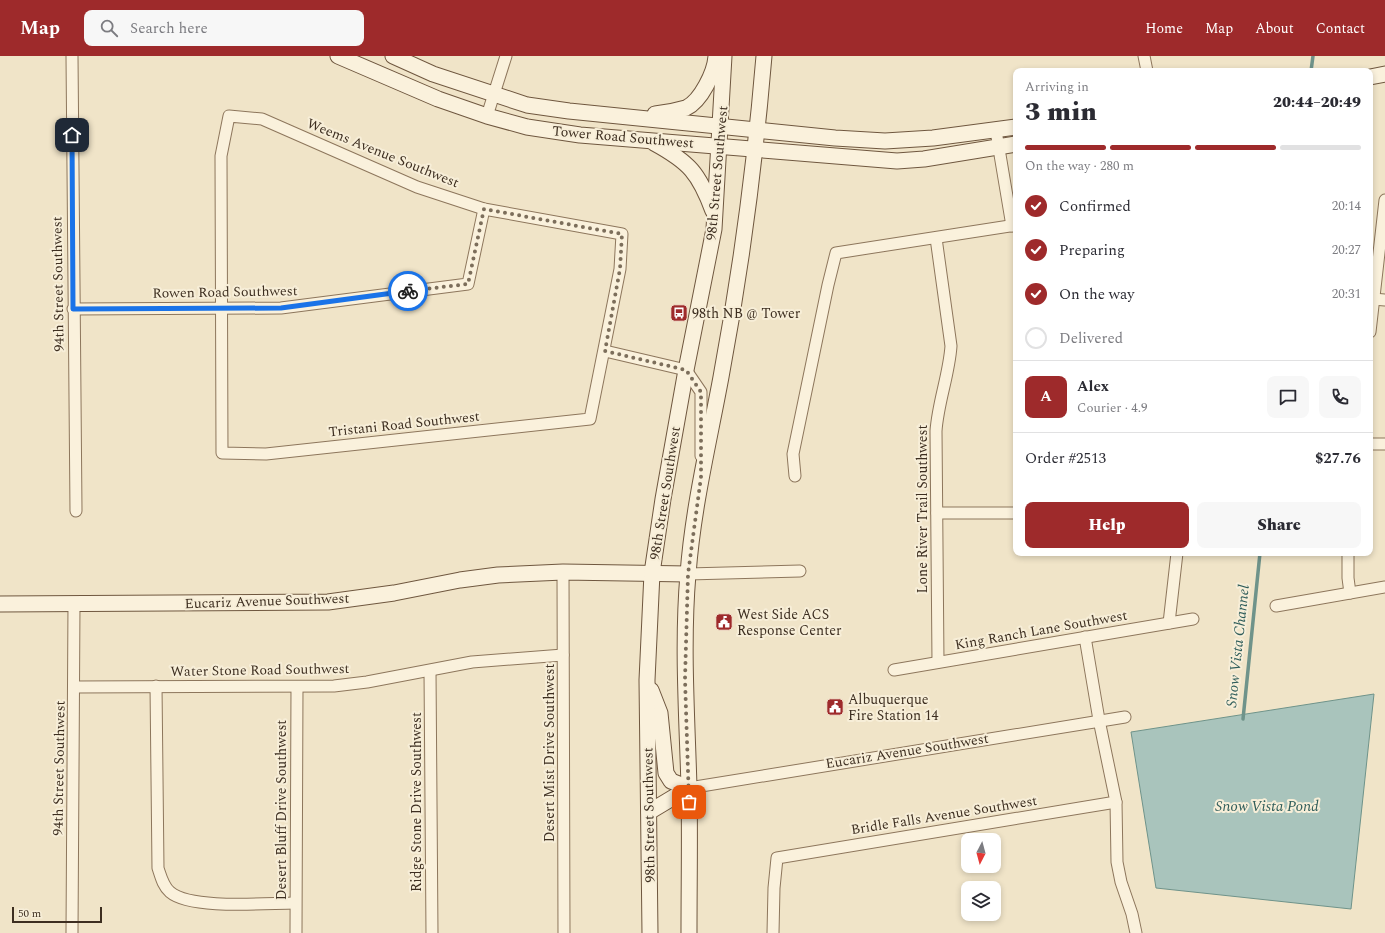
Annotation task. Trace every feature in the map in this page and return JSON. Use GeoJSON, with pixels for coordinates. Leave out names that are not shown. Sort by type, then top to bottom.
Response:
{"type":"FeatureCollection","features":[{"type":"Feature","properties":{"kind":"street","name":"94th Street Southwest"},"geometry":{"type":"LineString","coordinates":[[72,56],[73,309],[76,511]]}},
{"type":"Feature","properties":{"kind":"street","name":"Tower Road Southwest"},"geometry":{"type":"LineString","coordinates":[[338,56],[438,99],[487,116],[527,127],[580,135],[756,148],[897,161],[924,159],[1013,145]]}},
{"type":"Feature","properties":{"kind":"street","name":"Tower Road Southwest"},"geometry":{"type":"LineString","coordinates":[[393,56],[433,74],[528,105],[625,117],[885,141],[1013,128]]}},
{"type":"Feature","properties":{"kind":"street"},"geometry":{"type":"LineString","coordinates":[[487,116],[506,56]]}},
{"type":"Feature","properties":{"kind":"street"},"geometry":{"type":"LineString","coordinates":[[625,117],[666,113],[687,107],[699,96],[712,75],[716,56]]}},
{"type":"Feature","properties":{"kind":"street","name":"98th Street Southwest"},"geometry":{"type":"LineString","coordinates":[[650,933],[647,680],[652,573],[663,499],[686,370],[714,229],[720,146],[724,56]]}},
{"type":"Feature","properties":{"kind":"street"},"geometry":{"type":"LineString","coordinates":[[689,933],[689,788],[685,679],[688,574],[701,477],[721,377],[744,242],[758,130],[764,56]]}},
{"type":"Feature","properties":{"kind":"street"},"geometry":{"type":"LineString","coordinates":[[1144,56],[1146,68]]}},
{"type":"Feature","properties":{"kind":"street"},"geometry":{"type":"LineString","coordinates":[[1373,76],[1385,74]]}},
{"type":"Feature","properties":{"kind":"street","name":"Weems Avenue Southwest"},"geometry":{"type":"LineString","coordinates":[[223,308],[221,156],[229,116],[262,119],[417,187],[484,209],[622,234],[620,269],[605,351]]}},
{"type":"Feature","properties":{"kind":"street"},"geometry":{"type":"LineString","coordinates":[[996,131],[1013,220]]}},
{"type":"Feature","properties":{"kind":"street"},"geometry":{"type":"LineString","coordinates":[[650,140],[678,156],[694,170],[707,194],[715,216]]}},
{"type":"Feature","properties":{"kind":"street"},"geometry":{"type":"LineString","coordinates":[[1385,200],[1373,299],[1385,300]]}},
{"type":"Feature","properties":{"kind":"street","name":"Rowen Road Southwest"},"geometry":{"type":"LineString","coordinates":[[73,309],[281,308],[468,284],[484,209]]}},
{"type":"Feature","properties":{"kind":"street"},"geometry":{"type":"LineString","coordinates":[[795,476],[793,454],[836,253],[1013,225]]}},
{"type":"Feature","properties":{"kind":"street","name":"Lone River Trail Southwest"},"geometry":{"type":"LineString","coordinates":[[936,238],[951,346],[950,362],[937,418],[938,662]]}},
{"type":"Feature","properties":{"kind":"street","name":"Tristani Road Southwest"},"geometry":{"type":"LineString","coordinates":[[223,308],[222,453],[266,454],[590,419],[605,351]]}},
{"type":"Feature","properties":{"kind":"street"},"geometry":{"type":"LineString","coordinates":[[605,351],[686,370],[701,392],[701,477]]}},
{"type":"Feature","properties":{"kind":"street"},"geometry":{"type":"LineString","coordinates":[[1373,444],[1385,444]]}},
{"type":"Feature","properties":{"kind":"street"},"geometry":{"type":"LineString","coordinates":[[937,513],[1013,513]]}},
{"type":"Feature","properties":{"kind":"street"},"geometry":{"type":"LineString","coordinates":[[1169,623],[1177,556]]}},
{"type":"Feature","properties":{"kind":"street"},"geometry":{"type":"LineString","coordinates":[[1348,556],[1348,578],[1350,592]]}},
{"type":"Feature","properties":{"kind":"street"},"geometry":{"type":"LineString","coordinates":[[688,574],[800,571]]}},
{"type":"Feature","properties":{"kind":"street","name":"Eucariz Avenue Southwest"},"geometry":{"type":"LineString","coordinates":[[0,604],[328,602],[394,593],[460,580],[563,572],[688,574]]}},
{"type":"Feature","properties":{"kind":"street","name":"Desert Mist Drive Southwest"},"geometry":{"type":"LineString","coordinates":[[563,572],[564,933]]}},
{"type":"Feature","properties":{"kind":"street"},"geometry":{"type":"LineString","coordinates":[[1276,606],[1385,587]]}},
{"type":"Feature","properties":{"kind":"street","name":"94th Street Southwest"},"geometry":{"type":"LineString","coordinates":[[72,933],[75,687],[74,604]]}},
{"type":"Feature","properties":{"kind":"street","name":"King Ranch Lane Southwest"},"geometry":{"type":"LineString","coordinates":[[894,670],[1193,620]]}},
{"type":"Feature","properties":{"kind":"street"},"geometry":{"type":"LineString","coordinates":[[1085,638],[1099,720],[1116,802],[1117,862],[1121,882],[1132,914],[1136,933]]}},
{"type":"Feature","properties":{"kind":"street","name":"Water Stone Road Southwest"},"geometry":{"type":"LineString","coordinates":[[75,687],[297,687],[367,682],[472,662],[563,655]]}},
{"type":"Feature","properties":{"kind":"street","name":"Ridge Stone Drive Southwest"},"geometry":{"type":"LineString","coordinates":[[430,671],[432,933]]}},
{"type":"Feature","properties":{"kind":"street"},"geometry":{"type":"LineString","coordinates":[[647,680],[660,713],[666,773],[671,781],[689,788]]}},
{"type":"Feature","properties":{"kind":"street"},"geometry":{"type":"LineString","coordinates":[[156,686],[158,868],[162,881],[170,892],[182,900],[199,903],[295,903]]}},
{"type":"Feature","properties":{"kind":"street","name":"Desert Bluff Drive Southwest"},"geometry":{"type":"LineString","coordinates":[[296,933],[297,687]]}},
{"type":"Feature","properties":{"kind":"street","name":"Eucariz Avenue Southwest"},"geometry":{"type":"LineString","coordinates":[[689,788],[1099,720],[1125,717]]}},
{"type":"Feature","properties":{"kind":"street"},"geometry":{"type":"LineString","coordinates":[[649,812],[689,788]]}},
{"type":"Feature","properties":{"kind":"street","name":"Bridle Falls Avenue Southwest"},"geometry":{"type":"LineString","coordinates":[[773,933],[774,888],[777,858],[1116,802]]}},
{"type":"Feature","properties":{"kind":"water","name":"Snow Vista Pond"},"geometry":{"type":"Polygon","coordinates":[[[1374,694],[1351,909],[1156,888],[1131,732],[1374,694]]]}},
{"type":"Feature","properties":{"kind":"waterway","name":"Snow Vista Channel"},"geometry":{"type":"LineString","coordinates":[[1311,68],[1313,56]]}},
{"type":"Feature","properties":{"kind":"waterway","name":"Snow Vista Channel"},"geometry":{"type":"LineString","coordinates":[[1243,719],[1260,556]]}},
{"type":"Feature","properties":{"kind":"way so far"},"geometry":{"type":"LineString","coordinates":[[408,291],[468,284],[484,209],[622,234],[620,269],[605,351],[686,370],[701,392],[701,477],[688,574],[685,679],[689,802]]}},
{"type":"Feature","properties":{"kind":"place","name":"98th NB @ Tower"},"geometry":{"type":"Point","coordinates":[679,313]}},
{"type":"Feature","properties":{"kind":"place","name":"West Side ACS Response Center"},"geometry":{"type":"Point","coordinates":[724,622]}},
{"type":"Feature","properties":{"kind":"place","name":"Albuquerque Fire Station 14"},"geometry":{"type":"Point","coordinates":[835,707]}},
{"type":"Feature","properties":{"kind":"route"},"geometry":{"type":"LineString","coordinates":[[72,135],[73,309],[281,308],[408,291]]}}]}
